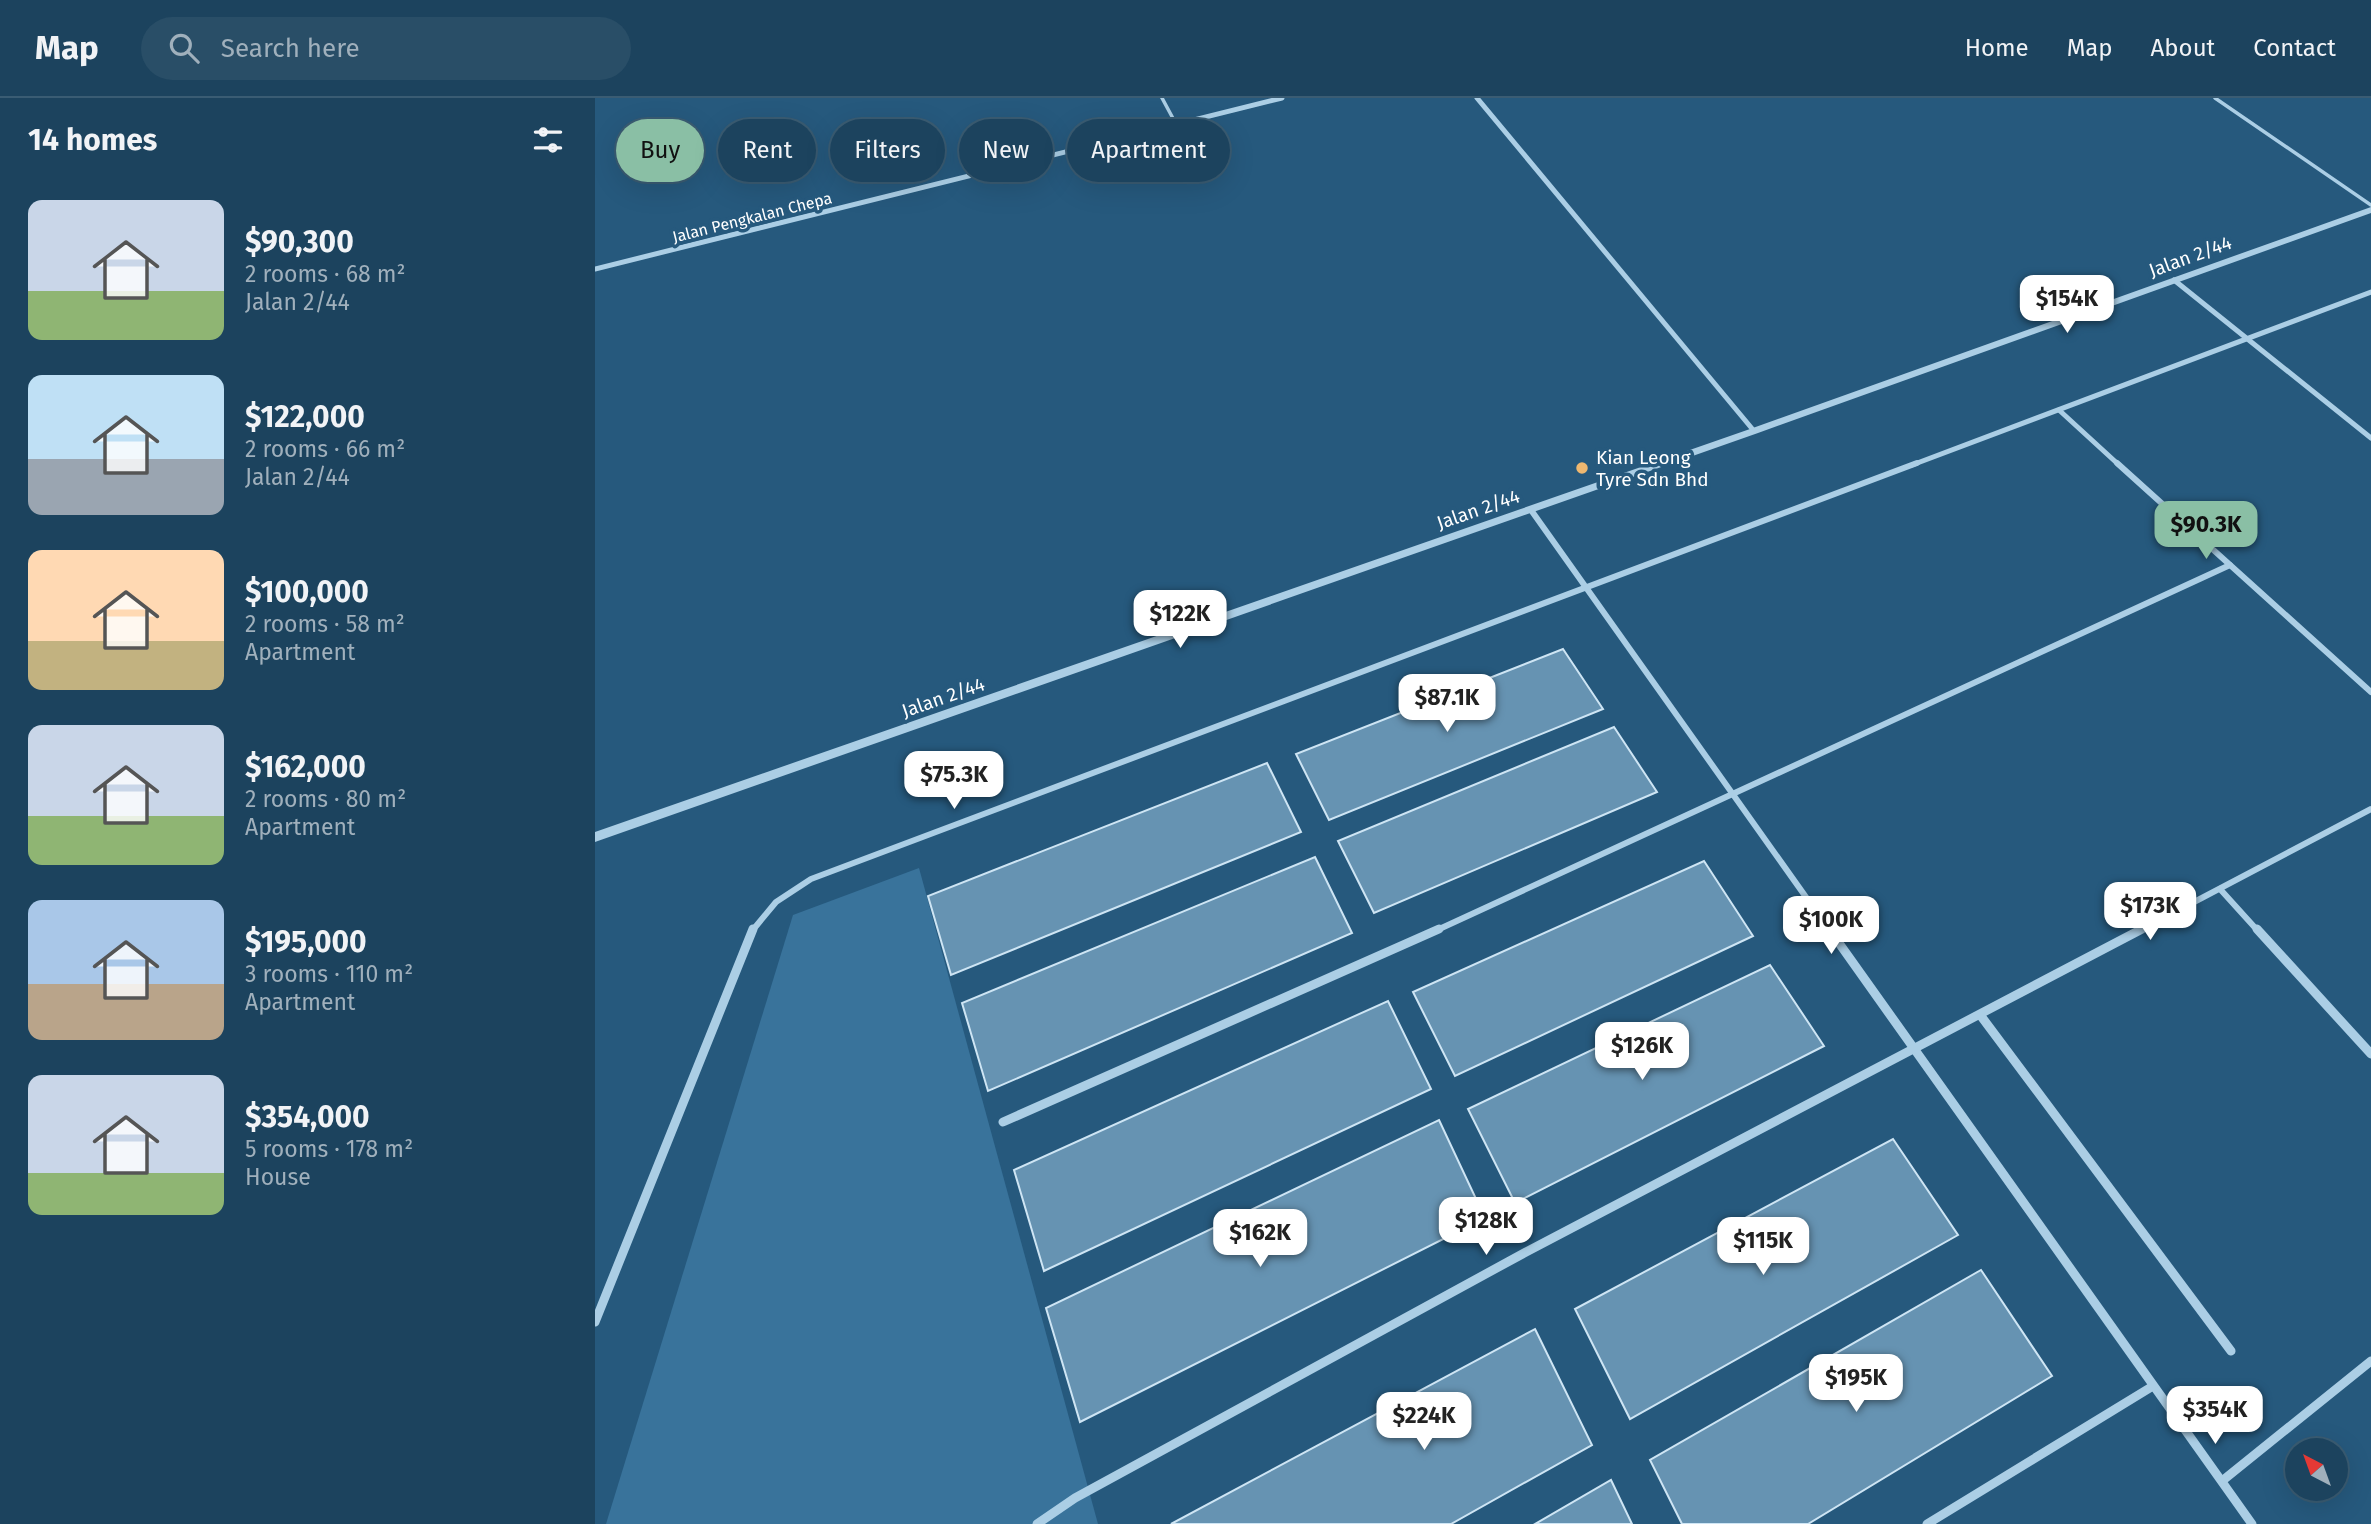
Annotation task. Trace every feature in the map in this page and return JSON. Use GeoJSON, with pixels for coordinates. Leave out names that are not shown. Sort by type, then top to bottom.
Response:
{"type":"FeatureCollection","features":[{"type":"Feature","properties":{"kind":"street","name":"Jalan Pengkalan Chepa"},"geometry":{"type":"LineString","coordinates":[[1196,119],[1282,98]]}},
{"type":"Feature","properties":{"kind":"street"},"geometry":{"type":"LineString","coordinates":[[1477,98],[1754,431]]}},
{"type":"Feature","properties":{"kind":"street","name":"Jalan Pengkalan Chepa"},"geometry":{"type":"LineString","coordinates":[[595,269],[1067,151]]}},
{"type":"Feature","properties":{"kind":"street","name":"Jalan 2/44"},"geometry":{"type":"LineString","coordinates":[[595,837],[1754,431],[2371,207]]}},
{"type":"Feature","properties":{"kind":"street"},"geometry":{"type":"LineString","coordinates":[[2174,280],[2371,438]]}},
{"type":"Feature","properties":{"kind":"street"},"geometry":{"type":"LineString","coordinates":[[595,1322],[749,934],[776,902],[811,879],[2371,292]]}},
{"type":"Feature","properties":{"kind":"street"},"geometry":{"type":"LineString","coordinates":[[2059,410],[2371,692]]}},
{"type":"Feature","properties":{"kind":"street"},"geometry":{"type":"LineString","coordinates":[[1531,510],[2252,1524]]}},
{"type":"Feature","properties":{"kind":"street"},"geometry":{"type":"LineString","coordinates":[[1003,1122],[1382,955],[2231,565]]}},
{"type":"Feature","properties":{"kind":"street"},"geometry":{"type":"LineString","coordinates":[[1037,1524],[1075,1498],[1526,1252],[2371,809]]}},
{"type":"Feature","properties":{"kind":"street"},"geometry":{"type":"LineString","coordinates":[[2220,889],[2371,1054]]}},
{"type":"Feature","properties":{"kind":"street"},"geometry":{"type":"LineString","coordinates":[[1980,1016],[2231,1351]]}},
{"type":"Feature","properties":{"kind":"street"},"geometry":{"type":"LineString","coordinates":[[2222,1482],[2371,1361]]}},
{"type":"Feature","properties":{"kind":"street"},"geometry":{"type":"LineString","coordinates":[[1927,1524],[2154,1386]]}},
{"type":"Feature","properties":{"kind":"lane"},"geometry":{"type":"LineString","coordinates":[[1162,98],[1172,119]]}},
{"type":"Feature","properties":{"kind":"lane"},"geometry":{"type":"LineString","coordinates":[[2215,98],[2371,207]]}},
{"type":"Feature","properties":{"kind":"shaded area"},"geometry":{"type":"Polygon","coordinates":[[[919,868],[1098,1524],[606,1524],[793,915],[919,868]]]}},
{"type":"Feature","properties":{"kind":"building"},"geometry":{"type":"Polygon","coordinates":[[[1563,649],[1603,709],[1329,820],[1296,754],[1563,649]]]}},
{"type":"Feature","properties":{"kind":"building"},"geometry":{"type":"Polygon","coordinates":[[[1614,727],[1657,792],[1374,913],[1338,841],[1614,727]]]}},
{"type":"Feature","properties":{"kind":"building"},"geometry":{"type":"Polygon","coordinates":[[[1267,763],[1301,832],[951,975],[928,896],[1267,763]]]}},
{"type":"Feature","properties":{"kind":"building"},"geometry":{"type":"Polygon","coordinates":[[[1315,857],[1352,933],[988,1091],[962,1003],[1315,857]]]}},
{"type":"Feature","properties":{"kind":"building"},"geometry":{"type":"Polygon","coordinates":[[[1704,861],[1753,936],[1455,1076],[1413,992],[1704,861]]]}},
{"type":"Feature","properties":{"kind":"building"},"geometry":{"type":"Polygon","coordinates":[[[1770,965],[1824,1046],[1515,1203],[1468,1109],[1770,965]]]}},
{"type":"Feature","properties":{"kind":"building"},"geometry":{"type":"Polygon","coordinates":[[[1388,1001],[1431,1089],[1044,1271],[1014,1170],[1388,1001]]]}},
{"type":"Feature","properties":{"kind":"building"},"geometry":{"type":"Polygon","coordinates":[[[1439,1120],[1485,1218],[1080,1422],[1046,1308],[1439,1120]]]}},
{"type":"Feature","properties":{"kind":"building"},"geometry":{"type":"Polygon","coordinates":[[[1893,1139],[1958,1235],[1630,1419],[1575,1309],[1893,1139]]]}},
{"type":"Feature","properties":{"kind":"building"},"geometry":{"type":"Polygon","coordinates":[[[1981,1270],[2052,1376],[1808,1524],[1682,1524],[1650,1460],[1981,1270]]]}},
{"type":"Feature","properties":{"kind":"building"},"geometry":{"type":"Polygon","coordinates":[[[1535,1329],[1592,1445],[1451,1524],[1171,1524],[1535,1329]]]}},
{"type":"Feature","properties":{"kind":"building"},"geometry":{"type":"Polygon","coordinates":[[[1611,1480],[1632,1524],[1535,1524],[1611,1480]]]}},
{"type":"Feature","properties":{"kind":"place","name":"Kian Leong Tyre Sdn Bhd"},"geometry":{"type":"Point","coordinates":[1582,468]}}]}
